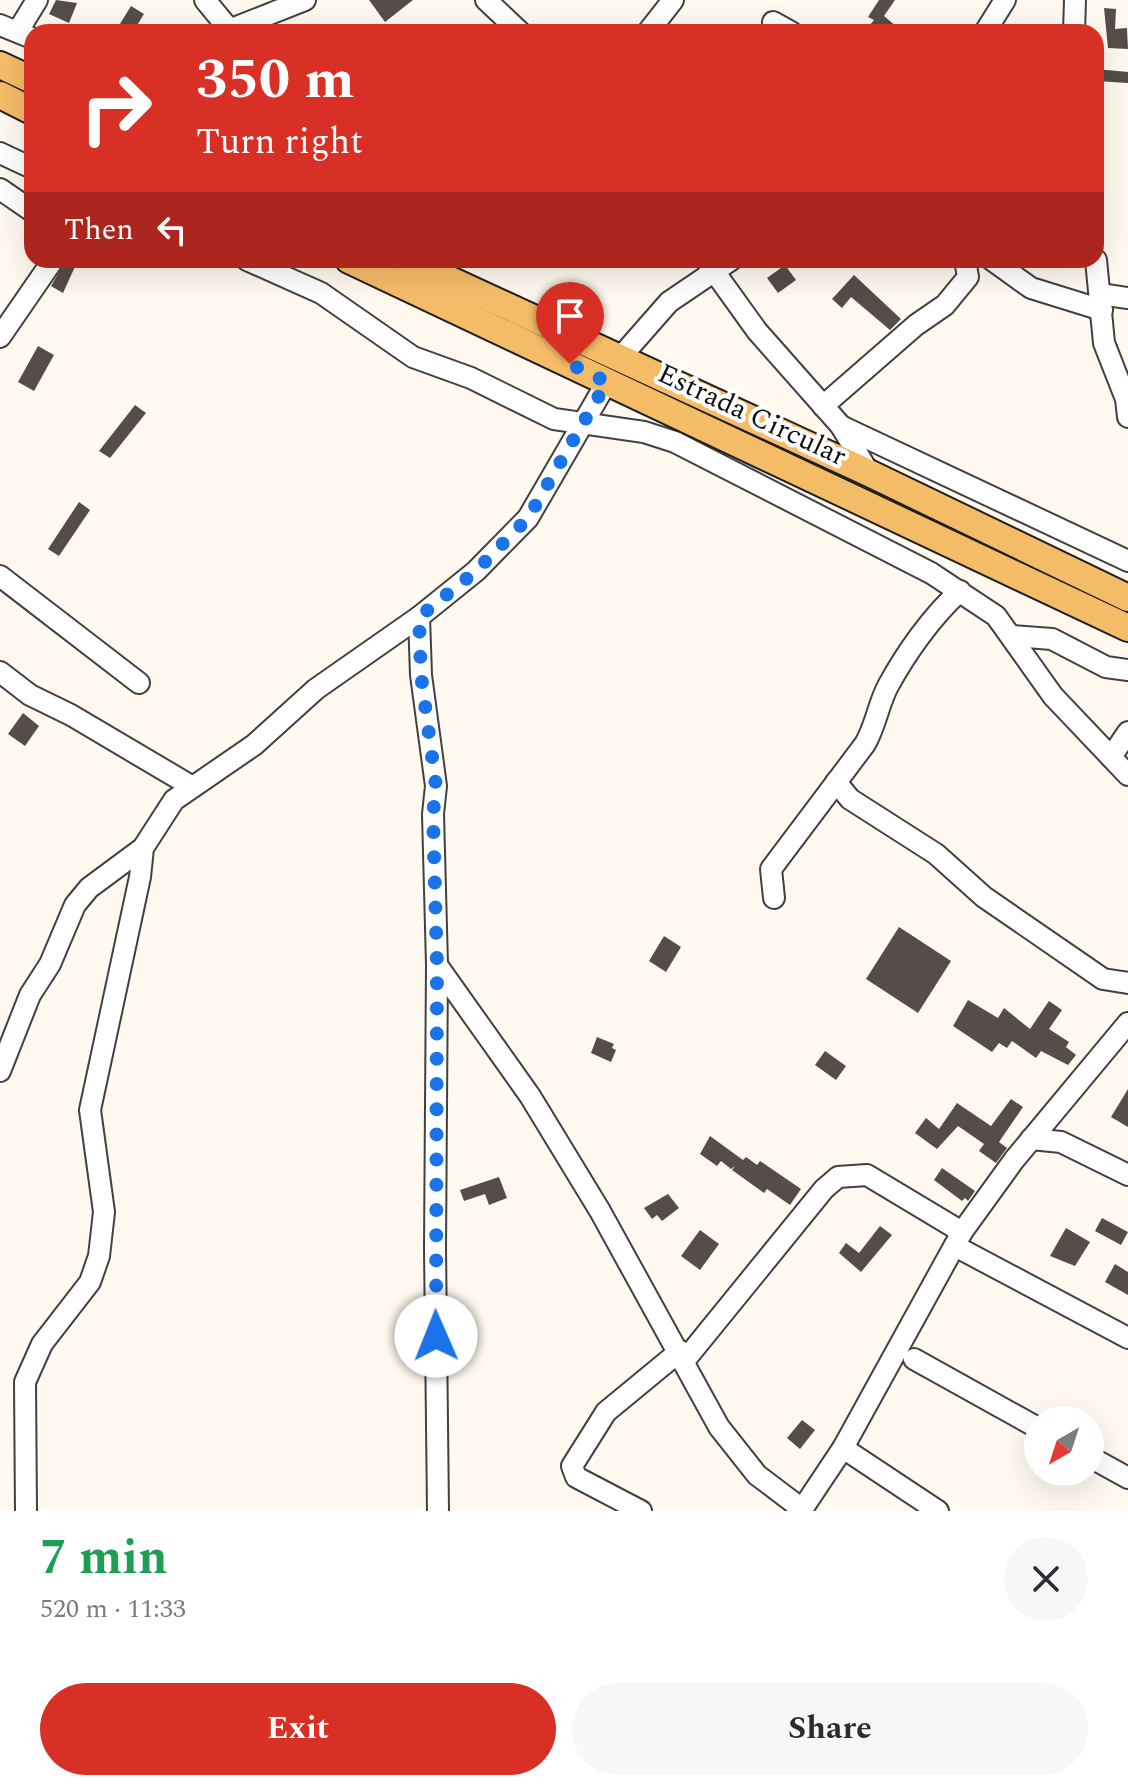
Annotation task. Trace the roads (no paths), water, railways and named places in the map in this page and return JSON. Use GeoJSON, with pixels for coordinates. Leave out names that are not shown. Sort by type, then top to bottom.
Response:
{"type":"FeatureCollection","features":[{"type":"Feature","properties":{"kind":"main road"},"geometry":{"type":"LineString","coordinates":[[0,65],[24,76]]}},
{"type":"Feature","properties":{"kind":"main road"},"geometry":{"type":"LineString","coordinates":[[0,95],[24,107]]}},
{"type":"Feature","properties":{"kind":"main road","name":"Estrada Circular"},"geometry":{"type":"LineString","coordinates":[[368,268],[869,473],[1128,598]]}},
{"type":"Feature","properties":{"kind":"main road","name":"Estrada Circular"},"geometry":{"type":"LineString","coordinates":[[422,268],[613,370],[1128,628]]}},
{"type":"Feature","properties":{"kind":"street"},"geometry":{"type":"LineString","coordinates":[[17,32],[37,0]]}},
{"type":"Feature","properties":{"kind":"street"},"geometry":{"type":"LineString","coordinates":[[205,0],[223,24]]}},
{"type":"Feature","properties":{"kind":"street"},"geometry":{"type":"LineString","coordinates":[[243,24],[305,0]]}},
{"type":"Feature","properties":{"kind":"street"},"geometry":{"type":"LineString","coordinates":[[486,0],[512,24]]}},
{"type":"Feature","properties":{"kind":"street"},"geometry":{"type":"LineString","coordinates":[[654,24],[673,0]]}},
{"type":"Feature","properties":{"kind":"street"},"geometry":{"type":"LineString","coordinates":[[990,24],[1005,0]]}},
{"type":"Feature","properties":{"kind":"street"},"geometry":{"type":"LineString","coordinates":[[1074,24],[1075,0]]}},
{"type":"Feature","properties":{"kind":"street"},"geometry":{"type":"LineString","coordinates":[[0,153],[24,164]]}},
{"type":"Feature","properties":{"kind":"street"},"geometry":{"type":"LineString","coordinates":[[0,189],[24,206]]}},
{"type":"Feature","properties":{"kind":"street"},"geometry":{"type":"LineString","coordinates":[[0,337],[47,268]]}},
{"type":"Feature","properties":{"kind":"street"},"geometry":{"type":"LineString","coordinates":[[265,268],[321,293],[413,357],[471,378],[554,419],[644,432],[675,442],[931,573],[996,616],[1053,696],[1128,775]]}},
{"type":"Feature","properties":{"kind":"street"},"geometry":{"type":"LineString","coordinates":[[0,1071],[30,995],[50,964],[75,905],[89,888],[143,848],[167,808],[191,786],[254,745],[316,689],[419,617],[513,537],[528,518],[613,370],[669,302],[712,268]]}},
{"type":"Feature","properties":{"kind":"street"},"geometry":{"type":"LineString","coordinates":[[719,268],[757,331],[841,426],[869,473]]}},
{"type":"Feature","properties":{"kind":"street"},"geometry":{"type":"LineString","coordinates":[[1003,268],[1031,288],[1101,302],[1128,298]]}},
{"type":"Feature","properties":{"kind":"street"},"geometry":{"type":"LineString","coordinates":[[1097,268],[1104,343],[1126,399],[1128,417]]}},
{"type":"Feature","properties":{"kind":"street"},"geometry":{"type":"LineString","coordinates":[[823,406],[916,325],[945,305],[966,269]]}},
{"type":"Feature","properties":{"kind":"street"},"geometry":{"type":"LineString","coordinates":[[841,426],[1127,557],[1101,585]]}},
{"type":"Feature","properties":{"kind":"street"},"geometry":{"type":"LineString","coordinates":[[0,576],[139,683]]}},
{"type":"Feature","properties":{"kind":"street"},"geometry":{"type":"LineString","coordinates":[[774,898],[771,869],[876,727],[888,687],[935,616],[960,591]]}},
{"type":"Feature","properties":{"kind":"street"},"geometry":{"type":"LineString","coordinates":[[419,617],[421,675],[436,786],[433,814],[437,965],[435,1248],[438,1511]]}},
{"type":"Feature","properties":{"kind":"street"},"geometry":{"type":"LineString","coordinates":[[1013,636],[1052,639],[1106,667],[1128,670]]}},
{"type":"Feature","properties":{"kind":"street"},"geometry":{"type":"LineString","coordinates":[[0,672],[30,695],[71,715],[191,786]]}},
{"type":"Feature","properties":{"kind":"street"},"geometry":{"type":"LineString","coordinates":[[1111,757],[1128,732]]}},
{"type":"Feature","properties":{"kind":"street"},"geometry":{"type":"LineString","coordinates":[[836,782],[850,799],[936,854],[984,897],[1103,979],[1128,983]]}},
{"type":"Feature","properties":{"kind":"street"},"geometry":{"type":"LineString","coordinates":[[26,1511],[25,1397],[29,1369],[42,1344],[90,1282],[99,1256],[104,1212],[90,1110],[140,877],[143,848]]}},
{"type":"Feature","properties":{"kind":"street"},"geometry":{"type":"LineString","coordinates":[[437,965],[530,1096],[682,1355],[719,1427],[757,1475],[802,1510],[843,1448],[958,1239],[1031,1139],[1128,1023]]}},
{"type":"Feature","properties":{"kind":"street"},"geometry":{"type":"LineString","coordinates":[[1053,1112],[1061,1142]]}},
{"type":"Feature","properties":{"kind":"street"},"geometry":{"type":"LineString","coordinates":[[1031,1139],[1061,1142],[1128,1175]]}},
{"type":"Feature","properties":{"kind":"street"},"geometry":{"type":"LineString","coordinates":[[641,1511],[576,1477],[572,1466],[606,1412],[682,1355],[824,1189],[838,1177],[867,1175],[958,1239],[1128,1338]]}},
{"type":"Feature","properties":{"kind":"street"},"geometry":{"type":"LineString","coordinates":[[914,1359],[1024,1420]]}},
{"type":"Feature","properties":{"kind":"street"},"geometry":{"type":"LineString","coordinates":[[843,1448],[938,1511]]}},
{"type":"Feature","properties":{"kind":"street"},"geometry":{"type":"LineString","coordinates":[[1104,1465],[1128,1478]]}}]}
